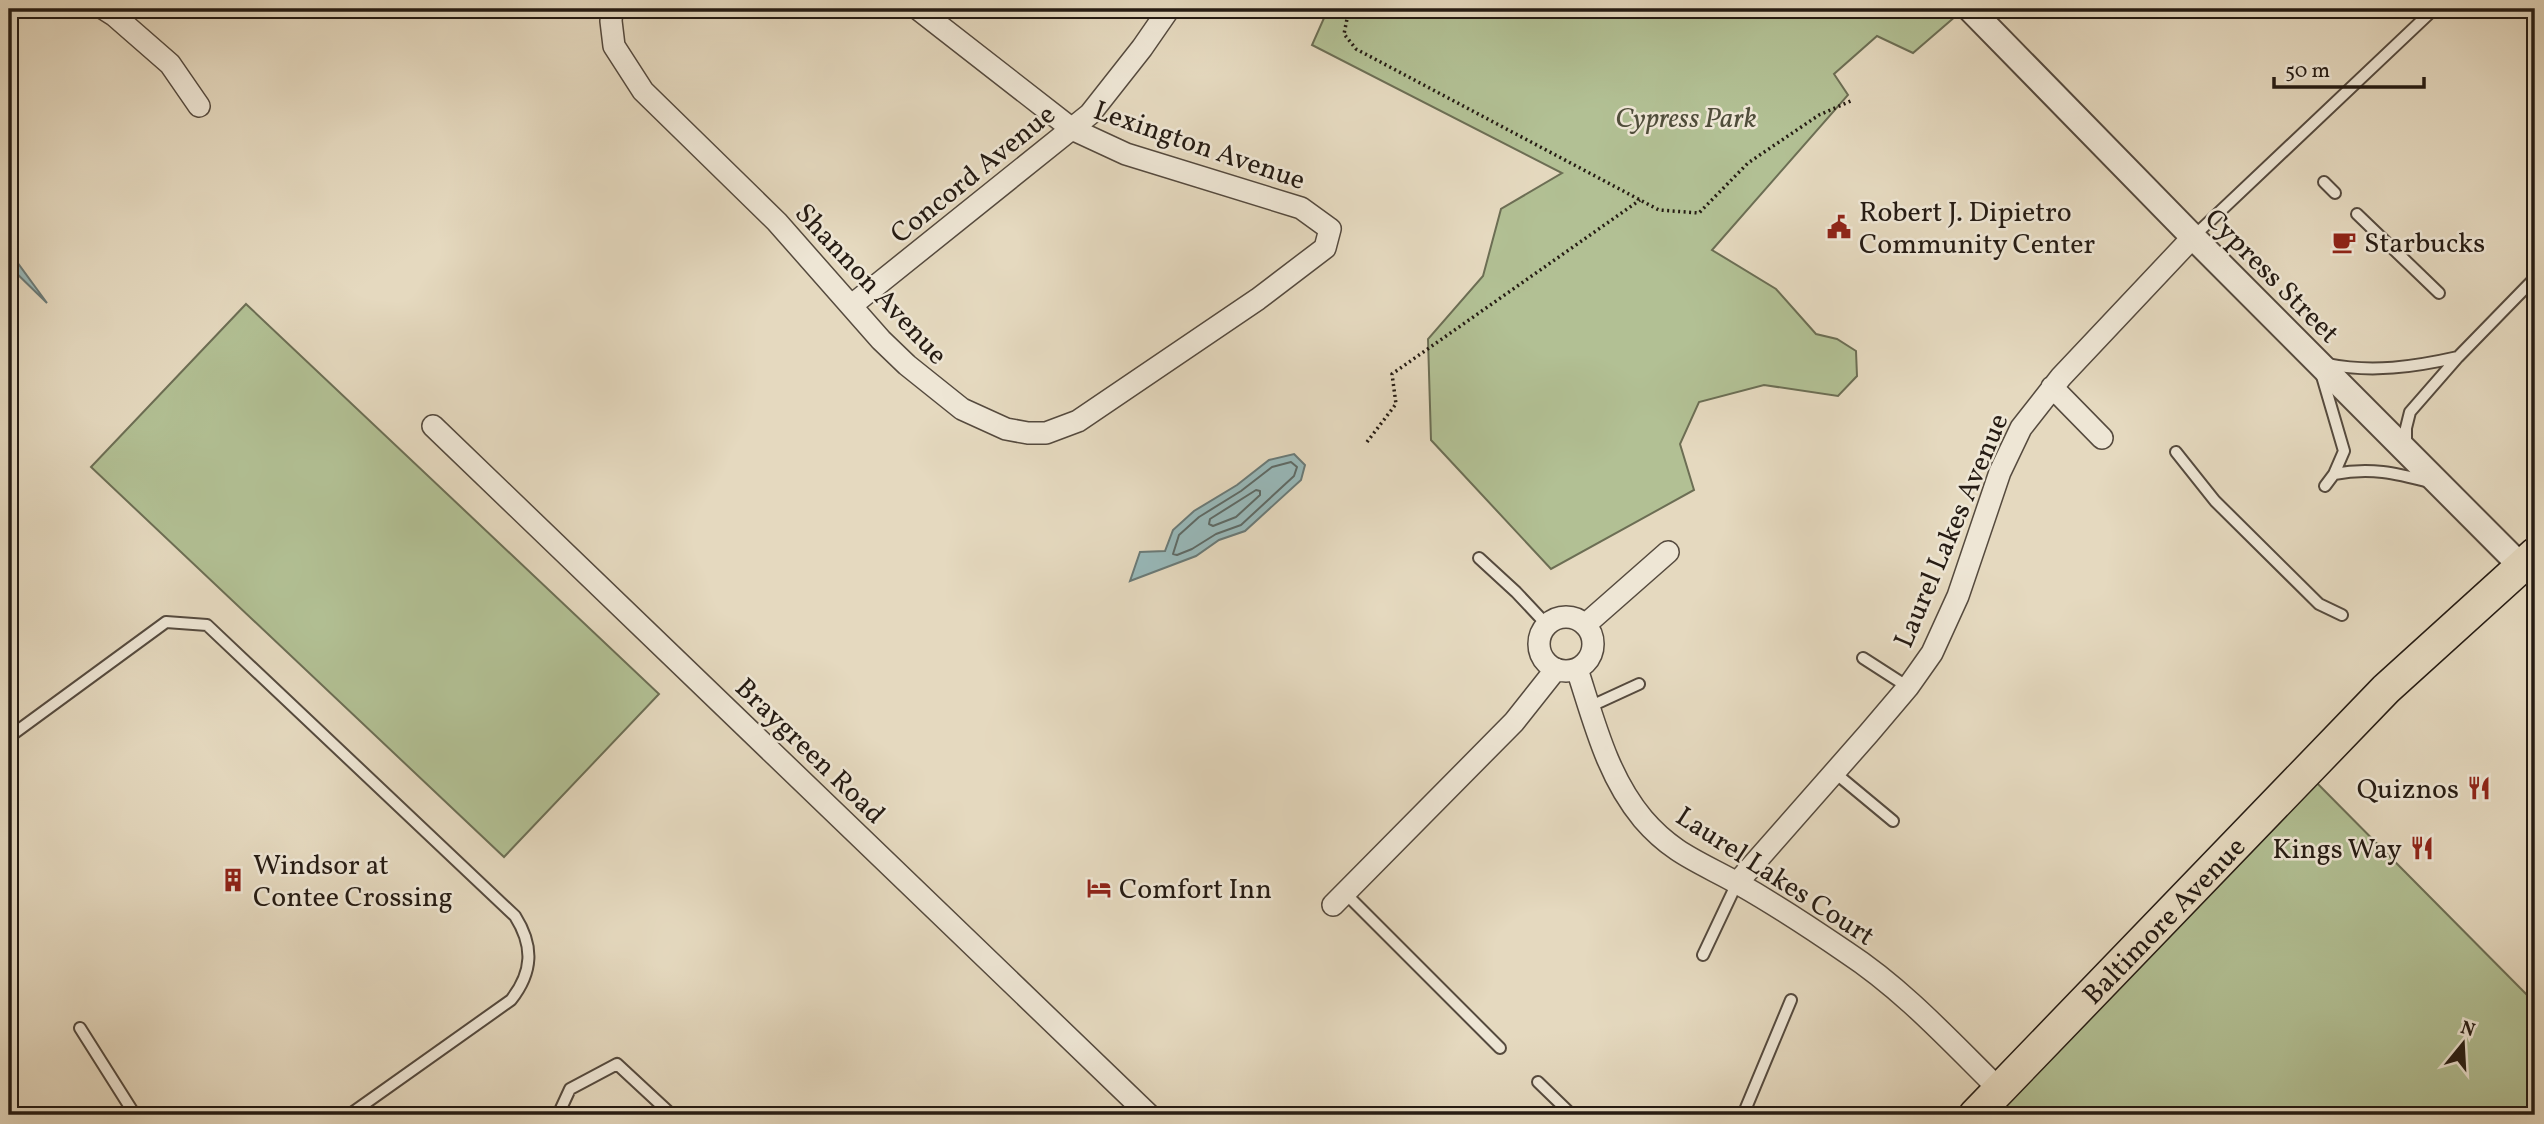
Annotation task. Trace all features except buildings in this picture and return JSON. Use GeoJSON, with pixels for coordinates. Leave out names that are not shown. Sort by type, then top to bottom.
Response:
{"type":"FeatureCollection","features":[{"type":"Feature","properties":{"kind":"main road","name":"Baltimore Avenue"},"geometry":{"type":"LineString","coordinates":[[1975,1115],[2386,689],[2531,567]]}},
{"type":"Feature","properties":{"kind":"street"},"geometry":{"type":"LineString","coordinates":[[104,9],[116,16],[170,64],[199,106]]}},
{"type":"Feature","properties":{"kind":"street","name":"Shannon Avenue"},"geometry":{"type":"LineString","coordinates":[[612,9],[614,46],[643,91],[777,222],[881,340],[907,365],[962,409],[1006,429],[1046,433],[1078,421],[1258,299],[1325,248],[1330,229]]}},
{"type":"Feature","properties":{"kind":"street","name":"Lexington Avenue"},"geometry":{"type":"LineString","coordinates":[[918,9],[1072,129],[1126,154],[1301,208],[1330,229]]}},
{"type":"Feature","properties":{"kind":"street","name":"Concord Avenue"},"geometry":{"type":"LineString","coordinates":[[852,305],[1090,114],[1115,85],[1169,9]]}},
{"type":"Feature","properties":{"kind":"street","name":"Cypress Street"},"geometry":{"type":"LineString","coordinates":[[1970,9],[2440,484],[2531,567]]}},
{"type":"Feature","properties":{"kind":"street","name":"Laurel Lakes Avenue"},"geometry":{"type":"LineString","coordinates":[[1737,883],[1908,687],[1932,653],[1944,629],[2009,450],[2021,428],[2052,387],[2193,237]]}},
{"type":"Feature","properties":{"kind":"street"},"geometry":{"type":"LineString","coordinates":[[2052,387],[2102,438]]}},
{"type":"Feature","properties":{"kind":"street","name":"Braygreen Road"},"geometry":{"type":"LineString","coordinates":[[433,426],[1149,1115]]}},
{"type":"Feature","properties":{"kind":"street"},"geometry":{"type":"LineString","coordinates":[[1585,625],[1668,552]]}},
{"type":"Feature","properties":{"kind":"street"},"geometry":{"type":"LineString","coordinates":[[1339,899],[1567,669],[1586,663],[1593,644],[1585,625],[1566,617],[1555,619],[1547,625]]}},
{"type":"Feature","properties":{"kind":"street","name":"Laurel Lakes Court"},"geometry":{"type":"LineString","coordinates":[[1547,625],[1541,634],[1541,655],[1547,664],[1567,669],[1589,707],[1611,768],[1641,817],[1677,852],[1737,883],[1850,954],[1902,994],[2000,1090]]}},
{"type":"Feature","properties":{"kind":"lane"},"geometry":{"type":"LineString","coordinates":[[2193,237],[2434,9]]}},
{"type":"Feature","properties":{"kind":"lane"},"geometry":{"type":"LineString","coordinates":[[2324,182],[2335,192]]}},
{"type":"Feature","properties":{"kind":"lane"},"geometry":{"type":"LineString","coordinates":[[2357,214],[2439,293]]}},
{"type":"Feature","properties":{"kind":"lane"},"geometry":{"type":"LineString","coordinates":[[2407,449],[2406,428],[2410,412],[2458,357],[2535,278]]}},
{"type":"Feature","properties":{"kind":"lane"},"geometry":{"type":"LineString","coordinates":[[2325,486],[2334,474],[2344,451],[2318,362],[2377,369],[2419,366],[2458,357]]}},
{"type":"Feature","properties":{"kind":"lane"},"geometry":{"type":"LineString","coordinates":[[2176,452],[2215,500],[2319,604],[2342,615]]}},
{"type":"Feature","properties":{"kind":"lane"},"geometry":{"type":"LineString","coordinates":[[2334,474],[2357,469],[2384,471],[2440,484]]}},
{"type":"Feature","properties":{"kind":"lane"},"geometry":{"type":"LineString","coordinates":[[1479,558],[1547,625]]}},
{"type":"Feature","properties":{"kind":"lane"},"geometry":{"type":"LineString","coordinates":[[9,737],[166,622],[207,625],[515,916],[523,929],[530,957],[520,988],[511,1000],[349,1115]]}},
{"type":"Feature","properties":{"kind":"lane"},"geometry":{"type":"LineString","coordinates":[[1863,658],[1908,687]]}},
{"type":"Feature","properties":{"kind":"lane"},"geometry":{"type":"LineString","coordinates":[[1589,707],[1639,684]]}},
{"type":"Feature","properties":{"kind":"lane"},"geometry":{"type":"LineString","coordinates":[[1834,772],[1893,821]]}},
{"type":"Feature","properties":{"kind":"lane"},"geometry":{"type":"LineString","coordinates":[[1703,955],[1737,883]]}},
{"type":"Feature","properties":{"kind":"lane"},"geometry":{"type":"LineString","coordinates":[[1339,899],[1500,1048]]}},
{"type":"Feature","properties":{"kind":"lane"},"geometry":{"type":"LineString","coordinates":[[1743,1115],[1791,1000]]}},
{"type":"Feature","properties":{"kind":"lane"},"geometry":{"type":"LineString","coordinates":[[80,1028],[135,1115]]}},
{"type":"Feature","properties":{"kind":"lane"},"geometry":{"type":"LineString","coordinates":[[558,1115],[570,1090],[617,1064],[672,1115]]}},
{"type":"Feature","properties":{"kind":"lane"},"geometry":{"type":"LineString","coordinates":[[1538,1082],[1572,1115]]}},
{"type":"Feature","properties":{"kind":"path"},"geometry":{"type":"LineString","coordinates":[[1349,9],[1344,34],[1356,49],[1659,210],[1699,213],[1748,163],[1819,115],[1853,100]]}},
{"type":"Feature","properties":{"kind":"path"},"geometry":{"type":"LineString","coordinates":[[1367,442],[1396,404],[1392,374],[1640,200]]}},
{"type":"Feature","properties":{"kind":"green space","name":"Cypress Park"},"geometry":{"type":"Polygon","coordinates":[[[1328,9],[1964,9],[1913,53],[1877,36],[1834,74],[1848,95],[1712,250],[1776,289],[1816,334],[1837,339],[1856,351],[1857,376],[1838,396],[1764,385],[1699,402],[1680,444],[1694,490],[1551,569],[1431,440],[1428,339],[1483,276],[1501,209],[1562,173],[1312,45],[1328,9]]]}},
{"type":"Feature","properties":{"kind":"green space"},"geometry":{"type":"Polygon","coordinates":[[[246,304],[659,694],[504,857],[91,467],[246,304]]]}},
{"type":"Feature","properties":{"kind":"green space"},"geometry":{"type":"Polygon","coordinates":[[[2305,771],[2535,1003],[2535,1115],[1972,1115],[2305,771]]]}},
{"type":"Feature","properties":{"kind":"water"},"geometry":{"type":"Polygon","coordinates":[[[9,251],[47,303],[9,266],[9,251]]]}},
{"type":"Feature","properties":{"kind":"water"},"geometry":{"type":"Polygon","coordinates":[[[1294,454],[1305,465],[1301,480],[1245,531],[1219,540],[1196,556],[1130,581],[1140,552],[1165,551],[1173,530],[1194,511],[1237,485],[1269,460],[1294,454]]]}},
{"type":"Feature","properties":{"kind":"place","name":"Robert J. Dipietro Community Center"},"geometry":{"type":"Point","coordinates":[1839,227]}},
{"type":"Feature","properties":{"kind":"place","name":"Starbucks"},"geometry":{"type":"Point","coordinates":[2344,242]}},
{"type":"Feature","properties":{"kind":"place","name":"Quiznos"},"geometry":{"type":"Point","coordinates":[2479,788]}},
{"type":"Feature","properties":{"kind":"place","name":"Kings Way"},"geometry":{"type":"Point","coordinates":[2422,848]}},
{"type":"Feature","properties":{"kind":"place","name":"Windsor at Contee Crossing"},"geometry":{"type":"Point","coordinates":[233,880]}},
{"type":"Feature","properties":{"kind":"place","name":"Comfort Inn"},"geometry":{"type":"Point","coordinates":[1099,888]}}]}
